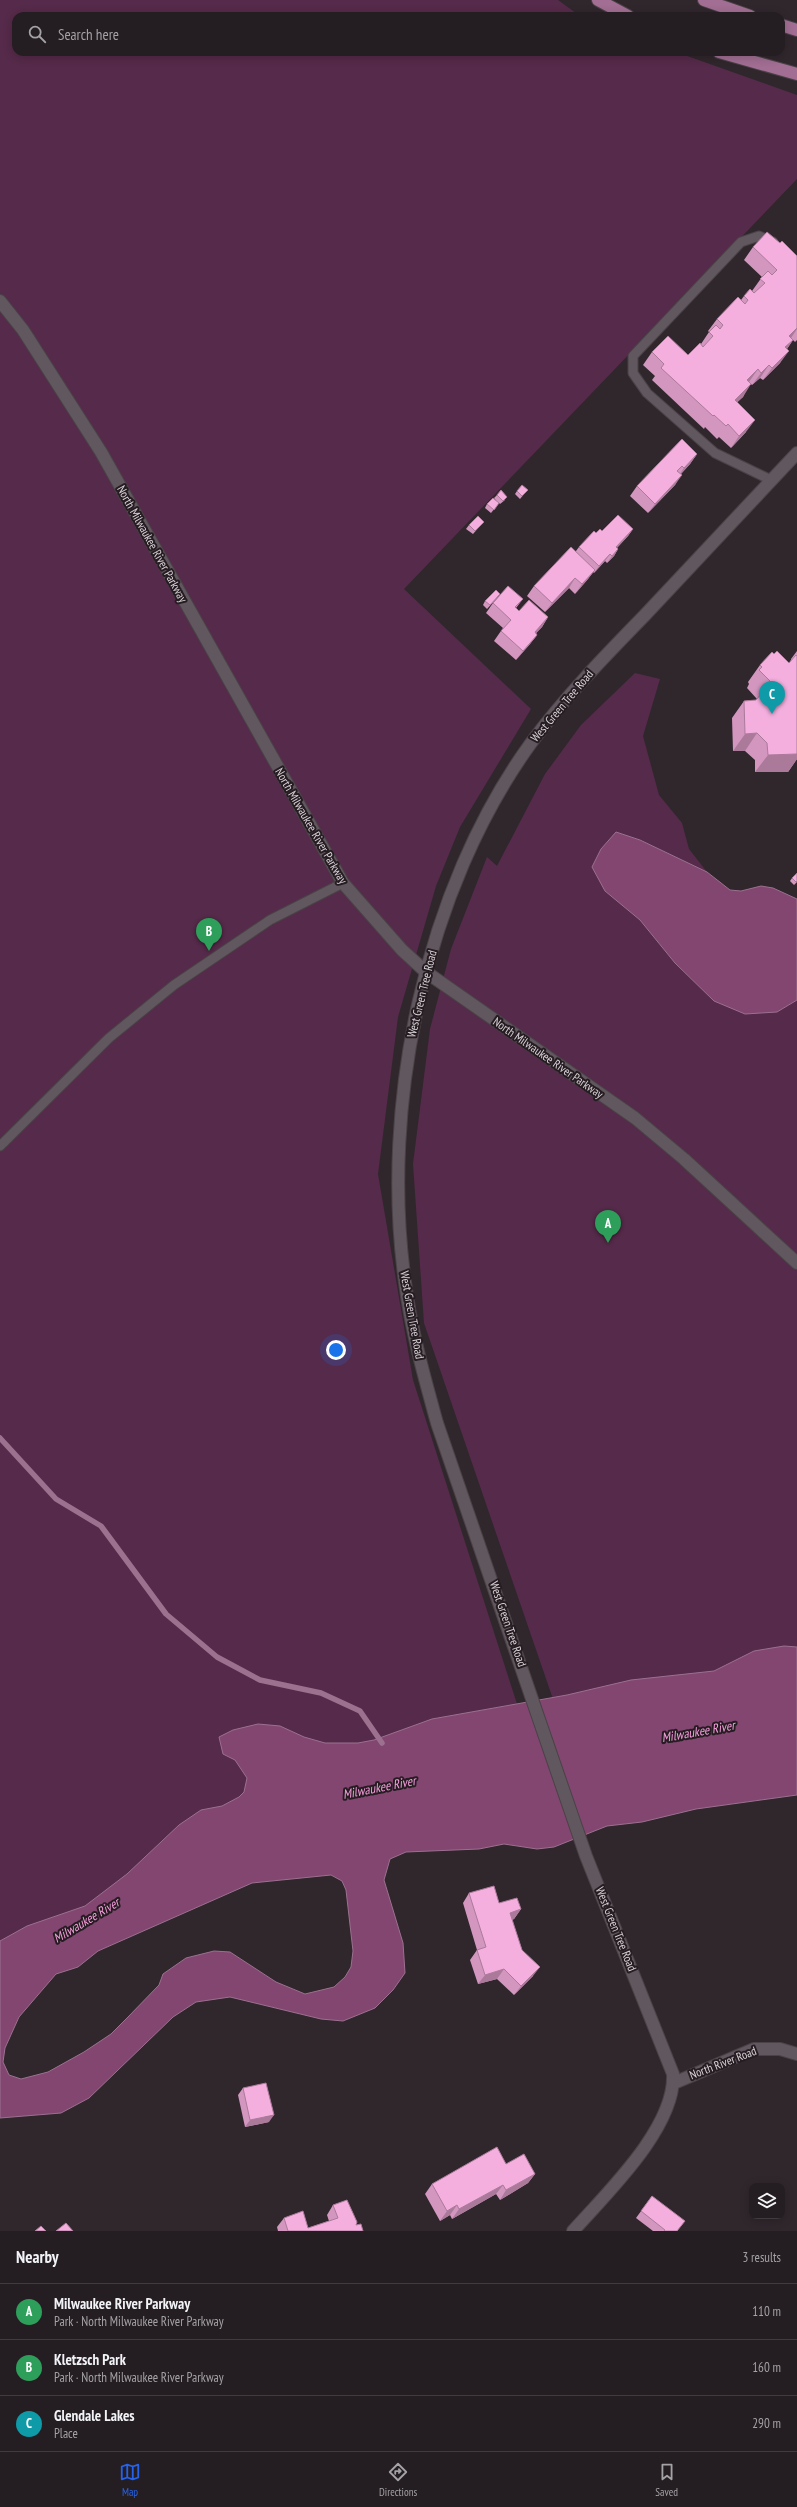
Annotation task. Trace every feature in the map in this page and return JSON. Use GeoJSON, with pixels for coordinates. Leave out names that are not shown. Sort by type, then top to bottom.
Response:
{"type":"FeatureCollection","features":[{"type":"Feature","properties":{"kind":"main road"},"geometry":{"type":"LineString","coordinates":[[598,0],[620,12]]}},
{"type":"Feature","properties":{"kind":"main road"},"geometry":{"type":"LineString","coordinates":[[704,0],[738,12]]}},
{"type":"Feature","properties":{"kind":"main road"},"geometry":{"type":"LineString","coordinates":[[785,26],[797,30]]}},
{"type":"Feature","properties":{"kind":"main road"},"geometry":{"type":"LineString","coordinates":[[733,56],[797,74]]}},
{"type":"Feature","properties":{"kind":"street","name":"North Milwaukee River Parkway"},"geometry":{"type":"LineString","coordinates":[[0,301],[23,330],[101,452],[342,883],[402,950],[426,972],[635,1118],[684,1159],[797,1263]]}},
{"type":"Feature","properties":{"kind":"street","name":"West Green Tree Road"},"geometry":{"type":"LineString","coordinates":[[574,2231],[627,2171],[647,2145],[661,2120],[674,2083],[670,2060],[586,1856],[523,1667],[437,1423],[418,1357],[404,1282],[400,1221],[400,1147],[410,1040],[426,972],[442,916],[476,834],[512,771],[558,707],[797,453]]}},
{"type":"Feature","properties":{"kind":"street","name":"North River Road"},"geometry":{"type":"LineString","coordinates":[[674,2083],[754,2049],[780,2049],[797,2054]]}},
{"type":"Feature","properties":{"kind":"lane"},"geometry":{"type":"LineString","coordinates":[[771,480],[714,452],[647,393],[633,372],[633,356],[742,242],[759,236],[778,246]]}},
{"type":"Feature","properties":{"kind":"lane"},"geometry":{"type":"LineString","coordinates":[[0,1146],[109,1038],[174,984],[270,920],[342,883]]}},
{"type":"Feature","properties":{"kind":"shaded area"},"geometry":{"type":"Polygon","coordinates":[[[0,0],[558,0],[574,12],[12,12],[12,56],[687,56],[797,95],[797,179],[404,589],[531,709],[460,827],[436,886],[398,1017],[378,1174],[413,1380],[517,1704],[407,1795],[0,1986],[0,0]]]}},
{"type":"Feature","properties":{"kind":"shaded area"},"geometry":{"type":"Polygon","coordinates":[[[635,673],[660,679],[643,736],[659,795],[682,823],[689,849],[707,872],[640,840],[605,891],[640,920],[675,963],[714,1001],[777,1012],[797,1000],[797,1733],[554,1702],[424,1323],[413,1164],[430,1029],[451,949],[487,857],[497,866],[545,774],[581,725],[635,673]]]}},
{"type":"Feature","properties":{"kind":"water"},"geometry":{"type":"Polygon","coordinates":[[[616,832],[640,840],[707,872],[730,890],[741,891],[761,886],[773,888],[797,899],[797,1000],[777,1012],[745,1014],[714,1001],[675,963],[640,920],[605,891],[592,867],[601,849],[616,832]]]}},
{"type":"Feature","properties":{"kind":"water","name":"Milwaukee River"},"geometry":{"type":"Polygon","coordinates":[[[784,1646],[797,1647],[797,1795],[696,1809],[642,1822],[607,1826],[554,1847],[537,1849],[504,1844],[479,1849],[406,1852],[390,1859],[384,1880],[403,1943],[405,1973],[393,1990],[375,2008],[343,2021],[321,2019],[230,1997],[196,2002],[173,2017],[89,2098],[61,2113],[0,2118],[0,1941],[27,1926],[85,1906],[127,1874],[179,1825],[201,1810],[222,1806],[239,1797],[244,1792],[247,1778],[235,1760],[223,1754],[219,1737],[233,1730],[258,1724],[280,1726],[304,1737],[325,1743],[358,1743],[374,1740],[432,1719],[567,1695],[631,1680],[714,1671],[754,1651],[784,1646]],[[331,1875],[252,1883],[98,1951],[78,1967],[56,1974],[19,2017],[5,2048],[3,2062],[9,2075],[21,2079],[48,2072],[84,2052],[111,2034],[159,1985],[163,1974],[186,1958],[214,1951],[230,1952],[276,1982],[305,1994],[334,1987],[345,1977],[351,1967],[353,1951],[346,1890],[342,1881],[331,1875]]]}},
{"type":"Feature","properties":{"kind":"building"},"geometry":{"type":"Polygon","coordinates":[[[767,232],[780,243],[782,241],[797,256],[797,328],[789,336],[793,340],[785,347],[789,351],[772,368],[769,365],[761,373],[758,369],[747,380],[751,384],[735,400],[755,420],[739,436],[728,424],[726,426],[714,415],[713,416],[661,368],[664,364],[652,352],[668,336],[688,355],[700,343],[703,347],[713,336],[709,332],[716,325],[720,329],[723,325],[717,319],[738,297],[745,304],[748,300],[744,296],[750,289],[754,293],[765,283],[760,279],[768,271],[772,275],[777,270],[753,247],[767,232]]]}},
{"type":"Feature","properties":{"kind":"building"},"geometry":{"type":"Polygon","coordinates":[[[682,439],[697,454],[684,468],[682,466],[677,471],[682,475],[655,504],[637,486],[682,439]]]}},
{"type":"Feature","properties":{"kind":"building"},"geometry":{"type":"Polygon","coordinates":[[[522,485],[528,490],[522,496],[517,491],[522,485]]]}},
{"type":"Feature","properties":{"kind":"building"},"geometry":{"type":"Polygon","coordinates":[[[501,490],[507,497],[503,501],[497,495],[501,490]]]}},
{"type":"Feature","properties":{"kind":"building"},"geometry":{"type":"Polygon","coordinates":[[[493,498],[499,503],[494,510],[487,504],[493,498]]]}},
{"type":"Feature","properties":{"kind":"building"},"geometry":{"type":"Polygon","coordinates":[[[618,515],[633,529],[616,547],[618,549],[612,556],[610,554],[599,566],[579,547],[594,531],[596,533],[600,529],[602,531],[618,515]]]}},
{"type":"Feature","properties":{"kind":"building"},"geometry":{"type":"Polygon","coordinates":[[[478,516],[484,522],[475,531],[469,525],[478,516]]]}},
{"type":"Feature","properties":{"kind":"building"},"geometry":{"type":"Polygon","coordinates":[[[571,547],[595,570],[582,584],[575,578],[552,603],[534,586],[571,547]]]}},
{"type":"Feature","properties":{"kind":"building"},"geometry":{"type":"Polygon","coordinates":[[[508,586],[523,599],[515,607],[519,611],[529,600],[548,617],[535,632],[537,635],[523,651],[501,631],[511,620],[493,603],[508,586]]]}},
{"type":"Feature","properties":{"kind":"building"},"geometry":{"type":"Polygon","coordinates":[[[496,590],[500,594],[490,605],[485,601],[496,590]]]}},
{"type":"Feature","properties":{"kind":"building"},"geometry":{"type":"Polygon","coordinates":[[[777,651],[789,663],[796,655],[797,656],[797,754],[768,755],[767,743],[757,733],[745,734],[744,701],[756,700],[771,682],[759,670],[762,667],[760,665],[772,652],[774,654],[777,651]]]}},
{"type":"Feature","properties":{"kind":"building"},"geometry":{"type":"Polygon","coordinates":[[[797,873],[797,881],[796,882],[792,878],[797,873]]]}},
{"type":"Feature","properties":{"kind":"building"},"geometry":{"type":"Polygon","coordinates":[[[494,1886],[499,1903],[517,1898],[521,1909],[510,1913],[522,1950],[540,1967],[521,1986],[504,1969],[485,1975],[477,1950],[486,1947],[469,1893],[494,1886]]]}},
{"type":"Feature","properties":{"kind":"building"},"geometry":{"type":"Polygon","coordinates":[[[266,2083],[274,2115],[250,2120],[243,2088],[266,2083]]]}},
{"type":"Feature","properties":{"kind":"building"},"geometry":{"type":"Polygon","coordinates":[[[497,2147],[506,2164],[524,2154],[535,2174],[506,2190],[503,2185],[459,2209],[457,2205],[447,2211],[432,2184],[497,2147]]]}},
{"type":"Feature","properties":{"kind":"building"},"geometry":{"type":"Polygon","coordinates":[[[652,2196],[685,2221],[677,2231],[664,2231],[665,2230],[641,2211],[652,2196]]]}},
{"type":"Feature","properties":{"kind":"building"},"geometry":{"type":"Polygon","coordinates":[[[347,2200],[357,2222],[356,2225],[361,2224],[363,2231],[288,2231],[284,2218],[303,2211],[308,2228],[338,2218],[333,2205],[347,2200]]]}},
{"type":"Feature","properties":{"kind":"building"},"geometry":{"type":"Polygon","coordinates":[[[66,2223],[73,2231],[56,2231],[66,2223]]]}},
{"type":"Feature","properties":{"kind":"building"},"geometry":{"type":"Polygon","coordinates":[[[41,2226],[46,2231],[35,2231],[41,2226]]]}},
{"type":"Feature","properties":{"kind":"waterway"},"geometry":{"type":"LineString","coordinates":[[0,1438],[56,1499],[101,1526],[166,1614],[217,1657],[260,1680],[321,1693],[360,1711],[382,1743]]}},
{"type":"Feature","properties":{"kind":"place","name":"Glendale Lakes"},"geometry":{"type":"Point","coordinates":[772,714]}},
{"type":"Feature","properties":{"kind":"place","name":"Kletzsch Park"},"geometry":{"type":"Point","coordinates":[209,951]}},
{"type":"Feature","properties":{"kind":"place","name":"Milwaukee River Parkway"},"geometry":{"type":"Point","coordinates":[608,1243]}}]}
